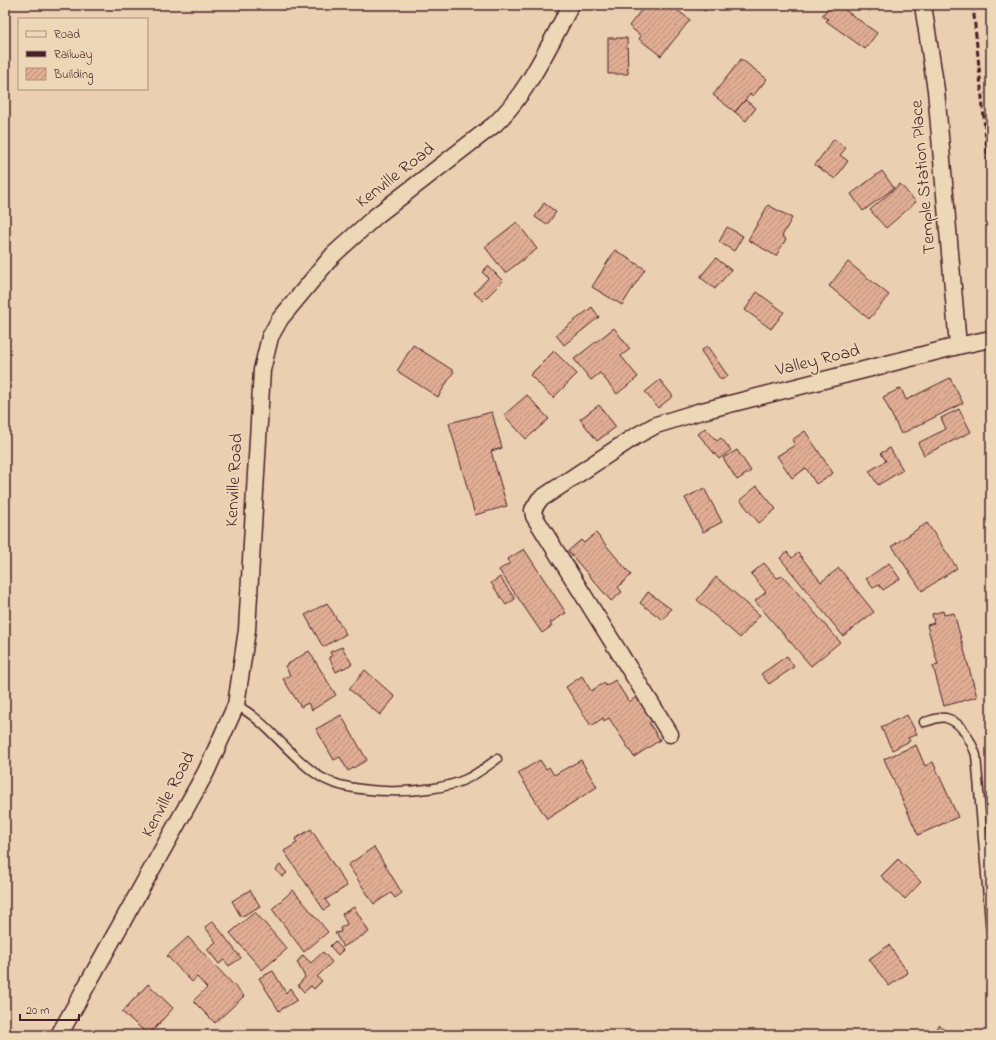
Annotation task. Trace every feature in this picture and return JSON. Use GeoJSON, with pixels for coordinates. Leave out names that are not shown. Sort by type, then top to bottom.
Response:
{"type":"FeatureCollection","features":[{"type":"Feature","properties":{"kind":"street","name":"Kenville Road"},"geometry":{"type":"LineString","coordinates":[[59,1035],[206,772],[236,705],[246,630],[262,370],[270,336],[280,319],[333,255],[376,216],[506,114],[527,86],[571,5]]}},
{"type":"Feature","properties":{"kind":"street","name":"Temple Station Place"},"geometry":{"type":"LineString","coordinates":[[923,5],[936,90],[958,346]]}},
{"type":"Feature","properties":{"kind":"street","name":"Valley Road"},"geometry":{"type":"LineString","coordinates":[[670,734],[534,516],[533,510],[539,500],[634,437],[656,425],[698,412],[990,339]]}},
{"type":"Feature","properties":{"kind":"lane"},"geometry":{"type":"LineString","coordinates":[[236,705],[250,712],[285,748],[318,776],[345,788],[377,791],[443,787],[464,780],[498,759]]}},
{"type":"Feature","properties":{"kind":"lane"},"geometry":{"type":"LineString","coordinates":[[924,722],[945,717],[958,724],[971,741],[976,755],[991,934]]}},
{"type":"Feature","properties":{"kind":"building"},"geometry":{"type":"Polygon","coordinates":[[[645,5],[671,5],[690,20],[661,56],[639,39],[641,36],[629,26],[645,5]]]}},
{"type":"Feature","properties":{"kind":"building"},"geometry":{"type":"Polygon","coordinates":[[[696,5],[710,5],[705,11],[696,5]]]}},
{"type":"Feature","properties":{"kind":"building"},"geometry":{"type":"Polygon","coordinates":[[[830,5],[838,5],[877,33],[865,49],[826,21],[828,19],[822,16],[830,5]]]}},
{"type":"Feature","properties":{"kind":"building"},"geometry":{"type":"Polygon","coordinates":[[[858,5],[873,5],[870,11],[858,5]]]}},
{"type":"Feature","properties":{"kind":"building"},"geometry":{"type":"Polygon","coordinates":[[[608,38],[627,38],[628,74],[608,74],[608,38]]]}},
{"type":"Feature","properties":{"kind":"building"},"geometry":{"type":"Polygon","coordinates":[[[741,59],[767,79],[753,96],[750,94],[735,112],[713,95],[741,59]]]}},
{"type":"Feature","properties":{"kind":"building"},"geometry":{"type":"Polygon","coordinates":[[[745,100],[756,108],[746,121],[735,112],[745,100]]]}},
{"type":"Feature","properties":{"kind":"building"},"geometry":{"type":"Polygon","coordinates":[[[834,139],[846,148],[840,155],[848,161],[835,179],[815,165],[834,139]]]}},
{"type":"Feature","properties":{"kind":"building"},"geometry":{"type":"Polygon","coordinates":[[[882,171],[894,188],[863,211],[851,194],[882,171]]]}},
{"type":"Feature","properties":{"kind":"building"},"geometry":{"type":"Polygon","coordinates":[[[900,184],[916,202],[886,228],[870,210],[900,184]]]}},
{"type":"Feature","properties":{"kind":"building"},"geometry":{"type":"Polygon","coordinates":[[[544,203],[556,212],[547,225],[535,217],[544,203]]]}},
{"type":"Feature","properties":{"kind":"building"},"geometry":{"type":"Polygon","coordinates":[[[768,205],[792,218],[782,236],[786,239],[776,256],[748,240],[768,205]]]}},
{"type":"Feature","properties":{"kind":"building"},"geometry":{"type":"Polygon","coordinates":[[[517,222],[537,249],[505,273],[485,247],[517,222]]]}},
{"type":"Feature","properties":{"kind":"building"},"geometry":{"type":"Polygon","coordinates":[[[727,227],[743,236],[734,251],[719,242],[727,227]]]}},
{"type":"Feature","properties":{"kind":"building"},"geometry":{"type":"Polygon","coordinates":[[[615,250],[645,269],[622,305],[592,287],[615,250]]]}},
{"type":"Feature","properties":{"kind":"building"},"geometry":{"type":"Polygon","coordinates":[[[716,258],[731,270],[715,289],[700,277],[716,258]]]}},
{"type":"Feature","properties":{"kind":"building"},"geometry":{"type":"Polygon","coordinates":[[[848,262],[889,295],[869,319],[829,286],[848,262]]]}},
{"type":"Feature","properties":{"kind":"building"},"geometry":{"type":"Polygon","coordinates":[[[488,266],[503,281],[483,301],[474,293],[488,278],[482,272],[488,266]]]}},
{"type":"Feature","properties":{"kind":"building"},"geometry":{"type":"Polygon","coordinates":[[[757,292],[784,312],[771,329],[745,310],[757,292]]]}},
{"type":"Feature","properties":{"kind":"building"},"geometry":{"type":"Polygon","coordinates":[[[592,307],[599,317],[564,345],[556,335],[592,307]]]}},
{"type":"Feature","properties":{"kind":"building"},"geometry":{"type":"Polygon","coordinates":[[[614,328],[630,349],[621,356],[638,377],[617,394],[600,373],[591,380],[574,359],[614,328]]]}},
{"type":"Feature","properties":{"kind":"building"},"geometry":{"type":"Polygon","coordinates":[[[413,345],[454,371],[438,397],[397,371],[413,345]]]}},
{"type":"Feature","properties":{"kind":"building"},"geometry":{"type":"Polygon","coordinates":[[[707,346],[728,376],[721,380],[701,351],[707,346]]]}},
{"type":"Feature","properties":{"kind":"building"},"geometry":{"type":"Polygon","coordinates":[[[554,351],[577,374],[553,398],[530,375],[554,351]]]}},
{"type":"Feature","properties":{"kind":"building"},"geometry":{"type":"Polygon","coordinates":[[[950,378],[963,403],[901,434],[883,397],[901,388],[906,400],[950,378]]]}},
{"type":"Feature","properties":{"kind":"building"},"geometry":{"type":"Polygon","coordinates":[[[660,380],[673,396],[658,408],[645,392],[660,380]]]}},
{"type":"Feature","properties":{"kind":"building"},"geometry":{"type":"Polygon","coordinates":[[[527,395],[549,419],[526,439],[504,415],[527,395]]]}},
{"type":"Feature","properties":{"kind":"building"},"geometry":{"type":"Polygon","coordinates":[[[599,405],[616,427],[597,441],[580,419],[599,405]]]}},
{"type":"Feature","properties":{"kind":"building"},"geometry":{"type":"Polygon","coordinates":[[[959,409],[971,432],[924,455],[918,443],[946,429],[941,418],[959,409]]]}},
{"type":"Feature","properties":{"kind":"building"},"geometry":{"type":"Polygon","coordinates":[[[492,412],[502,448],[491,451],[507,506],[475,515],[449,423],[492,412]]]}},
{"type":"Feature","properties":{"kind":"building"},"geometry":{"type":"Polygon","coordinates":[[[705,428],[717,441],[721,438],[731,450],[719,459],[698,434],[705,428]]]}},
{"type":"Feature","properties":{"kind":"building"},"geometry":{"type":"Polygon","coordinates":[[[805,431],[833,473],[816,484],[806,468],[792,478],[777,456],[795,445],[792,440],[805,431]]]}},
{"type":"Feature","properties":{"kind":"building"},"geometry":{"type":"Polygon","coordinates":[[[890,448],[903,470],[878,485],[869,471],[886,461],[881,453],[890,448]]]}},
{"type":"Feature","properties":{"kind":"building"},"geometry":{"type":"Polygon","coordinates":[[[737,450],[751,471],[737,480],[723,458],[737,450]]]}},
{"type":"Feature","properties":{"kind":"building"},"geometry":{"type":"Polygon","coordinates":[[[757,486],[776,509],[759,523],[740,500],[757,486]]]}},
{"type":"Feature","properties":{"kind":"building"},"geometry":{"type":"Polygon","coordinates":[[[704,488],[722,522],[703,532],[685,498],[704,488]]]}},
{"type":"Feature","properties":{"kind":"building"},"geometry":{"type":"Polygon","coordinates":[[[927,523],[957,568],[922,591],[892,546],[927,523]]]}},
{"type":"Feature","properties":{"kind":"building"},"geometry":{"type":"Polygon","coordinates":[[[596,533],[631,575],[618,587],[622,592],[611,601],[568,551],[581,540],[584,543],[596,533]]]}},
{"type":"Feature","properties":{"kind":"building"},"geometry":{"type":"Polygon","coordinates":[[[524,549],[566,613],[550,623],[552,626],[542,633],[499,570],[510,563],[508,559],[524,549]]]}},
{"type":"Feature","properties":{"kind":"building"},"geometry":{"type":"Polygon","coordinates":[[[787,552],[792,558],[798,553],[821,582],[839,568],[874,612],[843,636],[780,558],[787,552]]]}},
{"type":"Feature","properties":{"kind":"building"},"geometry":{"type":"Polygon","coordinates":[[[764,563],[777,578],[783,576],[840,642],[811,666],[755,601],[766,592],[751,574],[764,563]]]}},
{"type":"Feature","properties":{"kind":"building"},"geometry":{"type":"Polygon","coordinates":[[[889,563],[900,579],[883,590],[879,585],[873,588],[866,579],[889,563]]]}},
{"type":"Feature","properties":{"kind":"building"},"geometry":{"type":"Polygon","coordinates":[[[500,577],[515,599],[506,605],[491,583],[500,577]]]}},
{"type":"Feature","properties":{"kind":"building"},"geometry":{"type":"Polygon","coordinates":[[[716,577],[760,615],[740,638],[697,600],[716,577]]]}},
{"type":"Feature","properties":{"kind":"building"},"geometry":{"type":"Polygon","coordinates":[[[648,592],[671,609],[663,620],[640,603],[648,592]]]}},
{"type":"Feature","properties":{"kind":"building"},"geometry":{"type":"Polygon","coordinates":[[[327,603],[346,634],[323,647],[305,615],[327,603]]]}},
{"type":"Feature","properties":{"kind":"building"},"geometry":{"type":"Polygon","coordinates":[[[943,611],[944,615],[954,613],[977,697],[944,706],[933,666],[938,665],[927,625],[934,623],[932,614],[943,611]]]}},
{"type":"Feature","properties":{"kind":"building"},"geometry":{"type":"Polygon","coordinates":[[[342,647],[352,664],[336,672],[329,657],[332,656],[330,652],[342,647]]]}},
{"type":"Feature","properties":{"kind":"building"},"geometry":{"type":"Polygon","coordinates":[[[309,651],[336,695],[312,710],[308,703],[301,707],[283,679],[290,675],[285,666],[309,651]]]}},
{"type":"Feature","properties":{"kind":"building"},"geometry":{"type":"Polygon","coordinates":[[[787,656],[794,667],[769,684],[761,674],[787,656]]]}},
{"type":"Feature","properties":{"kind":"building"},"geometry":{"type":"Polygon","coordinates":[[[365,670],[395,697],[380,715],[349,689],[365,670]]]}},
{"type":"Feature","properties":{"kind":"building"},"geometry":{"type":"Polygon","coordinates":[[[582,676],[591,691],[604,683],[606,686],[615,680],[629,702],[638,696],[653,721],[649,723],[660,740],[634,757],[609,718],[604,721],[603,718],[591,726],[566,687],[582,676]]]}},
{"type":"Feature","properties":{"kind":"building"},"geometry":{"type":"Polygon","coordinates":[[[341,715],[367,760],[348,771],[340,757],[334,760],[316,729],[341,715]]]}},
{"type":"Feature","properties":{"kind":"building"},"geometry":{"type":"Polygon","coordinates":[[[907,715],[917,734],[908,738],[910,741],[892,750],[881,727],[907,715]]]}},
{"type":"Feature","properties":{"kind":"building"},"geometry":{"type":"Polygon","coordinates":[[[916,745],[925,766],[933,762],[958,817],[918,835],[884,759],[916,745]]]}},
{"type":"Feature","properties":{"kind":"building"},"geometry":{"type":"Polygon","coordinates":[[[540,760],[546,769],[549,767],[554,775],[581,760],[597,787],[547,819],[518,773],[540,760]]]}},
{"type":"Feature","properties":{"kind":"building"},"geometry":{"type":"Polygon","coordinates":[[[311,829],[347,886],[325,900],[330,906],[324,910],[284,851],[297,843],[295,839],[311,829]]]}},
{"type":"Feature","properties":{"kind":"building"},"geometry":{"type":"Polygon","coordinates":[[[374,847],[402,893],[395,898],[391,893],[374,904],[348,865],[374,847]]]}},
{"type":"Feature","properties":{"kind":"building"},"geometry":{"type":"Polygon","coordinates":[[[898,859],[921,882],[905,899],[881,876],[898,859]]]}},
{"type":"Feature","properties":{"kind":"building"},"geometry":{"type":"Polygon","coordinates":[[[280,865],[287,873],[282,877],[276,870],[280,865]]]}},
{"type":"Feature","properties":{"kind":"building"},"geometry":{"type":"Polygon","coordinates":[[[250,890],[260,906],[241,917],[232,901],[250,890]]]}},
{"type":"Feature","properties":{"kind":"building"},"geometry":{"type":"Polygon","coordinates":[[[293,890],[328,932],[304,952],[272,909],[293,890]]]}},
{"type":"Feature","properties":{"kind":"building"},"geometry":{"type":"Polygon","coordinates":[[[354,907],[369,932],[343,947],[335,933],[341,932],[340,928],[347,924],[342,914],[354,907]]]}},
{"type":"Feature","properties":{"kind":"building"},"geometry":{"type":"Polygon","coordinates":[[[255,912],[287,949],[262,970],[230,933],[255,912]]]}},
{"type":"Feature","properties":{"kind":"building"},"geometry":{"type":"Polygon","coordinates":[[[213,921],[241,958],[229,966],[224,960],[219,964],[207,949],[216,942],[205,927],[213,921]]]}},
{"type":"Feature","properties":{"kind":"building"},"geometry":{"type":"Polygon","coordinates":[[[188,937],[244,996],[215,1023],[193,1001],[207,988],[197,977],[192,982],[167,956],[188,937]]]}},
{"type":"Feature","properties":{"kind":"building"},"geometry":{"type":"Polygon","coordinates":[[[335,941],[343,950],[338,955],[330,946],[335,941]]]}},
{"type":"Feature","properties":{"kind":"building"},"geometry":{"type":"Polygon","coordinates":[[[889,945],[908,973],[889,986],[869,959],[889,945]]]}},
{"type":"Feature","properties":{"kind":"building"},"geometry":{"type":"Polygon","coordinates":[[[323,952],[332,962],[317,977],[322,981],[314,989],[311,986],[304,992],[298,985],[305,977],[297,962],[303,955],[311,963],[323,952]]]}},
{"type":"Feature","properties":{"kind":"building"},"geometry":{"type":"Polygon","coordinates":[[[273,971],[286,993],[290,988],[297,1000],[279,1011],[259,978],[273,971]]]}},
{"type":"Feature","properties":{"kind":"building"},"geometry":{"type":"Polygon","coordinates":[[[148,984],[173,1008],[149,1035],[122,1012],[148,984]]]}},
{"type":"Feature","properties":{"kind":"building"},"geometry":{"type":"Polygon","coordinates":[[[940,1025],[948,1035],[928,1035],[940,1025]]]}},
{"type":"Feature","properties":{"kind":"railway"},"geometry":{"type":"LineString","coordinates":[[973,5],[991,191]]}}]}
